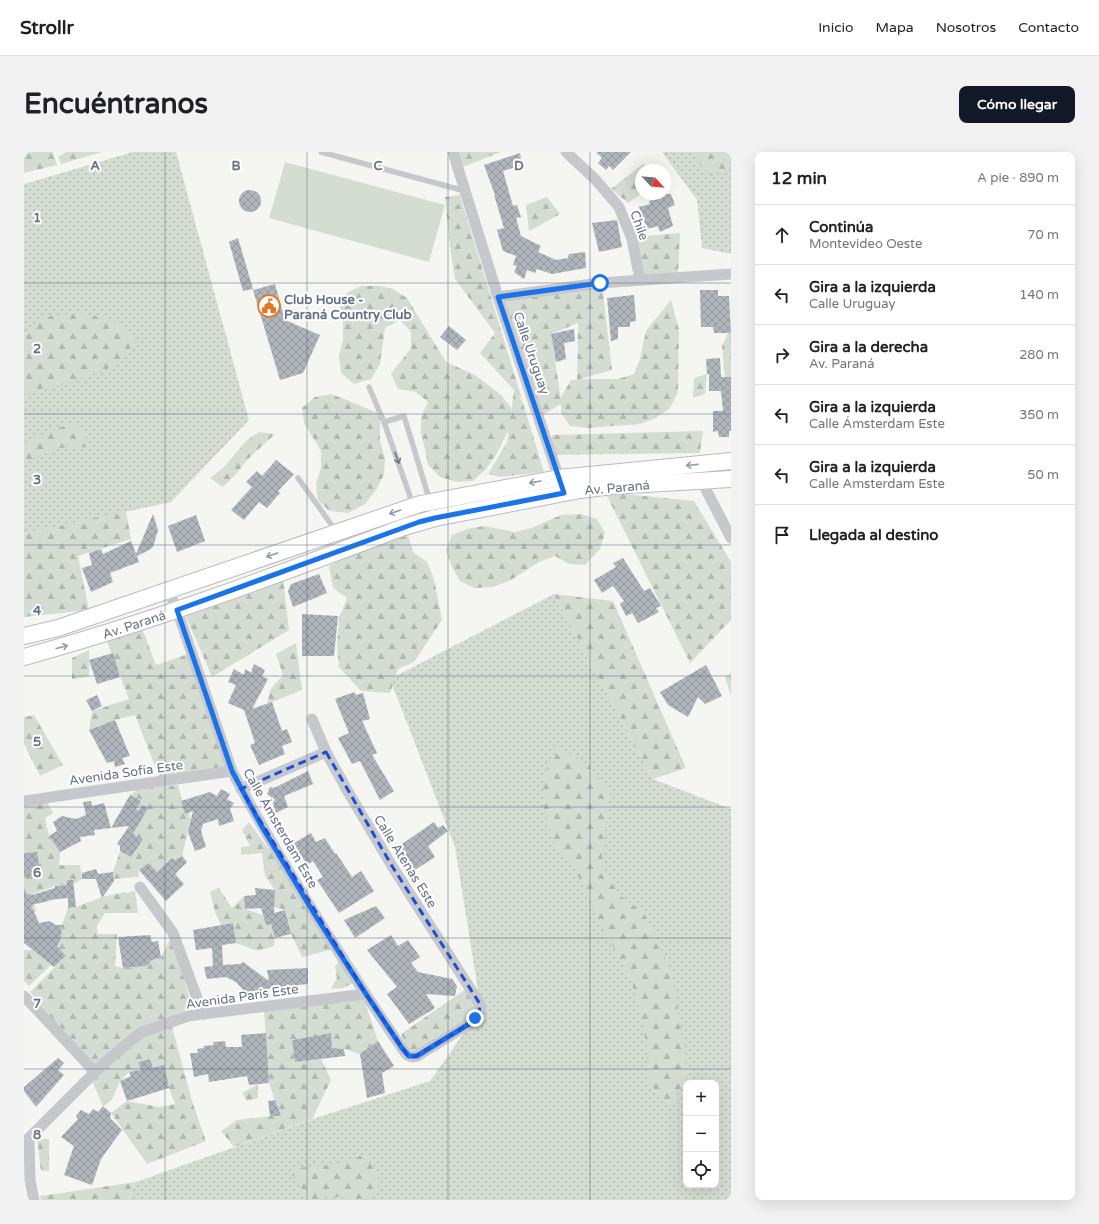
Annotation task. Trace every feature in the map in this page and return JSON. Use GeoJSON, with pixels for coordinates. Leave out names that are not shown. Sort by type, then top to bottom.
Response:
{"type":"FeatureCollection","features":[{"type":"Feature","properties":{"kind":"street","name":"Calle Uruguay"},"geometry":{"type":"LineString","coordinates":[[453,152],[498,297],[564,493]]}},
{"type":"Feature","properties":{"kind":"street","name":"Chile"},"geometry":{"type":"LineString","coordinates":[[566,152],[595,179],[619,207],[632,239],[640,280]]}},
{"type":"Feature","properties":{"kind":"street"},"geometry":{"type":"LineString","coordinates":[[498,297],[600,283],[731,274]]}},
{"type":"Feature","properties":{"kind":"street","name":"Av. Paraná"},"geometry":{"type":"LineString","coordinates":[[24,636],[58,628],[431,501],[559,478],[731,461]]}},
{"type":"Feature","properties":{"kind":"street","name":"Av. Paraná"},"geometry":{"type":"LineString","coordinates":[[24,657],[74,644],[177,610],[419,522],[580,490],[612,486],[731,479]]}},
{"type":"Feature","properties":{"kind":"street"},"geometry":{"type":"LineString","coordinates":[[701,480],[731,538]]}},
{"type":"Feature","properties":{"kind":"street","name":"Calle Ámsterdam Este"},"geometry":{"type":"LineString","coordinates":[[168,590],[177,610],[232,771],[241,789],[312,909],[366,994],[402,1048],[412,1057]]}},
{"type":"Feature","properties":{"kind":"street","name":"Calle Atenas Este"},"geometry":{"type":"LineString","coordinates":[[312,719],[326,752],[392,866],[480,1004],[481,1009],[479,1013],[469,1024],[417,1056],[412,1057]]}},
{"type":"Feature","properties":{"kind":"street"},"geometry":{"type":"LineString","coordinates":[[241,789],[326,752]]}},
{"type":"Feature","properties":{"kind":"street","name":"Avenida Sofía Este"},"geometry":{"type":"LineString","coordinates":[[24,801],[232,771]]}},
{"type":"Feature","properties":{"kind":"street"},"geometry":{"type":"LineString","coordinates":[[140,887],[173,933],[203,1014]]}},
{"type":"Feature","properties":{"kind":"street","name":"Avenida París Este"},"geometry":{"type":"LineString","coordinates":[[26,1140],[96,1072],[140,1033],[188,1016],[366,994]]}},
{"type":"Feature","properties":{"kind":"street"},"geometry":{"type":"LineString","coordinates":[[24,996],[96,1072]]}},
{"type":"Feature","properties":{"kind":"street"},"geometry":{"type":"LineString","coordinates":[[26,1140],[27,1178],[34,1200]]}},
{"type":"Feature","properties":{"kind":"lane"},"geometry":{"type":"LineString","coordinates":[[321,152],[465,191]]}},
{"type":"Feature","properties":{"kind":"lane"},"geometry":{"type":"LineString","coordinates":[[369,387],[384,422],[419,522]]}},
{"type":"Feature","properties":{"kind":"lane"},"geometry":{"type":"LineString","coordinates":[[384,422],[404,416],[435,518]]}},
{"type":"Feature","properties":{"kind":"lane"},"geometry":{"type":"LineString","coordinates":[[298,478],[337,532]]}},
{"type":"Feature","properties":{"kind":"highlighted area"},"geometry":{"type":"Polygon","coordinates":[[[326,752],[392,866],[480,1004],[479,1013],[469,1024],[414,1057],[407,1055],[366,994],[241,789],[326,752]]]}},
{"type":"Feature","properties":{"kind":"green space"},"geometry":{"type":"Polygon","coordinates":[[[24,152],[53,152],[57,165],[24,173],[24,152]]]}},
{"type":"Feature","properties":{"kind":"green space"},"geometry":{"type":"Polygon","coordinates":[[[66,152],[102,152],[61,164],[58,157],[66,152]]]}},
{"type":"Feature","properties":{"kind":"green space"},"geometry":{"type":"Polygon","coordinates":[[[133,152],[176,152],[249,420],[171,502],[24,534],[24,184],[133,152]]]}},
{"type":"Feature","properties":{"kind":"green space"},"geometry":{"type":"Polygon","coordinates":[[[457,152],[501,152],[460,168],[457,152]]]}},
{"type":"Feature","properties":{"kind":"green space"},"geometry":{"type":"Polygon","coordinates":[[[662,152],[731,152],[731,254],[702,248],[697,200],[662,152]]]}},
{"type":"Feature","properties":{"kind":"green space"},"geometry":{"type":"Polygon","coordinates":[[[692,152],[731,152],[729,166],[725,170],[712,176],[700,165],[692,152]]]}},
{"type":"Feature","properties":{"kind":"green space"},"geometry":{"type":"Polygon","coordinates":[[[285,162],[445,205],[429,262],[269,218],[285,162]]]}},
{"type":"Feature","properties":{"kind":"green space"},"geometry":{"type":"Polygon","coordinates":[[[635,170],[635,198],[628,203],[611,189],[635,170]]]}},
{"type":"Feature","properties":{"kind":"green space"},"geometry":{"type":"Polygon","coordinates":[[[460,195],[522,399],[518,395],[523,403],[544,472],[500,477],[488,474],[507,442],[509,429],[496,455],[486,469],[473,481],[457,482],[440,477],[428,465],[421,434],[421,417],[428,402],[416,392],[398,389],[391,374],[411,348],[411,332],[400,320],[385,328],[380,364],[371,379],[354,384],[341,373],[339,355],[343,340],[343,324],[340,307],[347,293],[361,286],[378,286],[393,289],[407,298],[446,362],[475,375],[501,395],[511,408],[511,413],[514,390],[480,353],[495,333],[455,279],[445,197],[460,195]]]}},
{"type":"Feature","properties":{"kind":"green space"},"geometry":{"type":"Polygon","coordinates":[[[547,197],[560,214],[529,231],[526,205],[547,197]]]}},
{"type":"Feature","properties":{"kind":"green space"},"geometry":{"type":"Polygon","coordinates":[[[680,233],[678,276],[642,278],[634,237],[680,233]]]}},
{"type":"Feature","properties":{"kind":"green space"},"geometry":{"type":"Polygon","coordinates":[[[602,284],[612,370],[580,379],[618,379],[634,374],[640,359],[646,331],[671,300],[679,330],[678,392],[670,408],[656,418],[640,424],[588,428],[570,426],[561,413],[561,404],[538,418],[500,298],[602,284]],[[578,323],[551,334],[561,400],[561,397],[571,380],[577,380],[578,323]]]}},
{"type":"Feature","properties":{"kind":"green space"},"geometry":{"type":"Polygon","coordinates":[[[79,313],[110,319],[137,337],[120,364],[75,381],[24,395],[24,338],[45,317],[79,313]]]}},
{"type":"Feature","properties":{"kind":"green space"},"geometry":{"type":"Polygon","coordinates":[[[728,333],[731,333],[731,377],[725,377],[722,346],[728,333]]]}},
{"type":"Feature","properties":{"kind":"green space"},"geometry":{"type":"Polygon","coordinates":[[[707,374],[705,394],[693,398],[694,378],[707,374]]]}},
{"type":"Feature","properties":{"kind":"green space"},"geometry":{"type":"Polygon","coordinates":[[[331,394],[380,414],[380,441],[385,458],[384,475],[376,490],[365,504],[348,513],[329,511],[318,500],[316,484],[321,468],[321,451],[304,423],[302,408],[315,397],[331,394]]]}},
{"type":"Feature","properties":{"kind":"green space"},"geometry":{"type":"Polygon","coordinates":[[[75,421],[92,447],[58,448],[24,462],[24,443],[75,421]]]}},
{"type":"Feature","properties":{"kind":"green space"},"geometry":{"type":"Polygon","coordinates":[[[703,431],[700,453],[548,455],[552,435],[703,431]]]}},
{"type":"Feature","properties":{"kind":"green space"},"geometry":{"type":"Polygon","coordinates":[[[259,432],[275,434],[248,459],[223,487],[210,478],[224,467],[246,441],[259,432]]]}},
{"type":"Feature","properties":{"kind":"green space"},"geometry":{"type":"Polygon","coordinates":[[[605,492],[694,501],[731,562],[731,620],[690,663],[605,492]]]}},
{"type":"Feature","properties":{"kind":"green space"},"geometry":{"type":"Polygon","coordinates":[[[126,511],[131,539],[78,556],[89,610],[24,617],[24,534],[126,511]]]}},
{"type":"Feature","properties":{"kind":"green space"},"geometry":{"type":"Polygon","coordinates":[[[581,514],[597,519],[605,533],[600,549],[585,565],[569,564],[555,556],[539,562],[511,580],[493,587],[474,588],[460,581],[452,567],[446,550],[452,535],[467,529],[484,526],[515,532],[532,528],[561,515],[581,514]]]}},
{"type":"Feature","properties":{"kind":"green space"},"geometry":{"type":"Polygon","coordinates":[[[406,529],[413,552],[427,562],[434,579],[442,620],[414,662],[398,669],[390,693],[361,691],[339,667],[337,646],[339,618],[347,598],[333,588],[329,566],[367,544],[406,529]]]}},
{"type":"Feature","properties":{"kind":"green space"},"geometry":{"type":"Polygon","coordinates":[[[283,577],[289,630],[212,677],[184,612],[283,577]]]}},
{"type":"Feature","properties":{"kind":"green space"},"geometry":{"type":"Polygon","coordinates":[[[554,594],[653,779],[731,809],[731,1200],[128,1200],[136,1182],[319,1117],[430,1081],[481,1009],[455,847],[390,679],[554,594]]]}},
{"type":"Feature","properties":{"kind":"green space"},"geometry":{"type":"Polygon","coordinates":[[[554,594],[613,601],[686,768],[653,779],[554,594]]]}},
{"type":"Feature","properties":{"kind":"green space"},"geometry":{"type":"Polygon","coordinates":[[[142,628],[156,665],[191,653],[226,771],[159,776],[135,715],[115,720],[89,730],[92,711],[129,699],[107,642],[142,628]]]}},
{"type":"Feature","properties":{"kind":"green space"},"geometry":{"type":"Polygon","coordinates":[[[296,643],[302,690],[267,704],[270,690],[283,675],[276,654],[296,643]]]}},
{"type":"Feature","properties":{"kind":"green space"},"geometry":{"type":"Polygon","coordinates":[[[89,650],[89,677],[72,679],[72,658],[89,650]]]}},
{"type":"Feature","properties":{"kind":"green space"},"geometry":{"type":"Polygon","coordinates":[[[731,673],[731,696],[725,677],[731,673]]]}},
{"type":"Feature","properties":{"kind":"green space"},"geometry":{"type":"Polygon","coordinates":[[[34,715],[63,765],[40,776],[24,744],[24,717],[34,715]]]}},
{"type":"Feature","properties":{"kind":"green space"},"geometry":{"type":"Polygon","coordinates":[[[558,748],[587,764],[610,792],[601,864],[618,894],[644,913],[672,973],[687,1078],[686,1080],[683,1080],[683,1085],[670,1107],[648,1082],[647,1050],[641,1014],[631,981],[601,926],[574,867],[553,841],[544,810],[543,776],[558,748]]]}},
{"type":"Feature","properties":{"kind":"green space"},"geometry":{"type":"Polygon","coordinates":[[[178,785],[185,814],[189,813],[191,820],[182,856],[175,860],[172,858],[157,872],[148,863],[139,870],[138,877],[114,879],[113,872],[120,851],[131,857],[143,841],[133,834],[144,813],[136,809],[140,801],[130,795],[137,790],[178,785]]]}},
{"type":"Feature","properties":{"kind":"green space"},"geometry":{"type":"Polygon","coordinates":[[[45,798],[53,813],[45,818],[49,836],[60,852],[59,865],[80,865],[82,879],[74,884],[55,886],[33,894],[36,912],[28,914],[24,894],[24,878],[41,873],[37,852],[24,853],[24,801],[45,798]]]}},
{"type":"Feature","properties":{"kind":"green space"},"geometry":{"type":"Polygon","coordinates":[[[249,822],[283,869],[334,949],[302,957],[291,934],[285,910],[274,907],[275,890],[265,876],[262,853],[241,855],[241,847],[250,846],[242,830],[249,822]]]}},
{"type":"Feature","properties":{"kind":"green space"},"geometry":{"type":"Polygon","coordinates":[[[219,888],[232,908],[244,896],[245,909],[263,915],[266,925],[271,924],[275,938],[274,946],[258,951],[236,943],[233,923],[221,925],[215,912],[210,892],[219,888]]]}},
{"type":"Feature","properties":{"kind":"green space"},"geometry":{"type":"Polygon","coordinates":[[[135,891],[138,913],[105,913],[97,926],[98,934],[117,934],[115,966],[123,968],[146,966],[152,960],[161,957],[172,935],[192,1007],[140,1032],[171,1023],[192,1101],[206,1141],[147,1164],[111,1113],[127,1101],[160,1107],[175,1104],[169,1088],[153,1068],[150,1059],[138,1062],[141,1070],[129,1072],[120,1081],[112,1100],[103,1106],[92,1081],[95,1071],[30,992],[66,956],[57,946],[61,938],[62,925],[68,908],[76,907],[102,897],[135,891]]]}},
{"type":"Feature","properties":{"kind":"green space"},"geometry":{"type":"Polygon","coordinates":[[[24,950],[33,950],[51,965],[29,986],[24,981],[24,950]]]}},
{"type":"Feature","properties":{"kind":"green space"},"geometry":{"type":"Polygon","coordinates":[[[342,958],[357,981],[343,988],[331,989],[337,978],[335,966],[342,958]]]}},
{"type":"Feature","properties":{"kind":"green space"},"geometry":{"type":"Polygon","coordinates":[[[469,987],[481,1009],[412,1057],[401,1034],[469,987]]]}},
{"type":"Feature","properties":{"kind":"green space"},"geometry":{"type":"Polygon","coordinates":[[[364,999],[378,1041],[360,1054],[344,1049],[332,1048],[330,1033],[292,1040],[295,1062],[321,1059],[331,1080],[312,1119],[234,1147],[221,1131],[237,1120],[280,1115],[269,1083],[264,1010],[364,999]]]}},
{"type":"Feature","properties":{"kind":"green space"},"geometry":{"type":"Polygon","coordinates":[[[258,1084],[258,1098],[247,1101],[242,1093],[258,1084]]]}},
{"type":"Feature","properties":{"kind":"green space"},"geometry":{"type":"Polygon","coordinates":[[[37,1139],[49,1139],[49,1171],[41,1171],[37,1139]]]}},
{"type":"Feature","properties":{"kind":"green space"},"geometry":{"type":"Polygon","coordinates":[[[360,1156],[367,1157],[373,1168],[379,1174],[378,1187],[371,1198],[346,1200],[339,1197],[326,1197],[318,1200],[310,1200],[300,1190],[298,1179],[291,1174],[295,1168],[342,1164],[360,1156]]]}},
{"type":"Feature","properties":{"kind":"green space"},"geometry":{"type":"Polygon","coordinates":[[[136,1182],[128,1200],[41,1200],[40,1196],[136,1182]]]}},
{"type":"Feature","properties":{"kind":"building"},"geometry":{"type":"Polygon","coordinates":[[[596,152],[631,152],[613,170],[609,166],[606,170],[598,163],[602,158],[596,152]]]}},
{"type":"Feature","properties":{"kind":"building"},"geometry":{"type":"Polygon","coordinates":[[[520,153],[522,165],[503,171],[513,206],[517,205],[521,217],[516,218],[521,236],[541,246],[538,252],[556,260],[568,258],[569,254],[585,252],[586,268],[552,274],[537,269],[535,273],[527,270],[524,279],[514,272],[517,266],[513,265],[516,256],[503,251],[497,230],[504,228],[495,195],[484,165],[520,153]]]}},
{"type":"Feature","properties":{"kind":"building"},"geometry":{"type":"Polygon","coordinates":[[[250,190],[258,193],[261,201],[258,209],[250,212],[242,209],[239,201],[242,193],[250,190]]]}},
{"type":"Feature","properties":{"kind":"building"},"geometry":{"type":"Polygon","coordinates":[[[671,194],[675,205],[668,208],[673,226],[660,232],[658,226],[647,229],[639,207],[650,204],[649,201],[671,200],[671,194]]]}},
{"type":"Feature","properties":{"kind":"building"},"geometry":{"type":"Polygon","coordinates":[[[617,220],[622,247],[599,252],[592,223],[617,220]]]}},
{"type":"Feature","properties":{"kind":"building"},"geometry":{"type":"Polygon","coordinates":[[[238,238],[253,289],[243,291],[229,242],[238,238]]]}},
{"type":"Feature","properties":{"kind":"building"},"geometry":{"type":"Polygon","coordinates":[[[275,284],[285,320],[320,335],[303,373],[280,380],[253,290],[275,284]]]}},
{"type":"Feature","properties":{"kind":"building"},"geometry":{"type":"Polygon","coordinates":[[[700,290],[718,290],[718,296],[729,296],[731,333],[714,333],[713,327],[701,327],[700,290]]]}},
{"type":"Feature","properties":{"kind":"building"},"geometry":{"type":"Polygon","coordinates":[[[634,295],[636,321],[630,322],[630,327],[618,327],[618,339],[611,341],[607,298],[634,295]]]}},
{"type":"Feature","properties":{"kind":"building"},"geometry":{"type":"Polygon","coordinates":[[[449,326],[466,340],[457,350],[440,337],[449,326]]]}},
{"type":"Feature","properties":{"kind":"building"},"geometry":{"type":"Polygon","coordinates":[[[574,329],[575,341],[564,343],[566,359],[556,362],[551,334],[574,329]]]}},
{"type":"Feature","properties":{"kind":"building"},"geometry":{"type":"Polygon","coordinates":[[[720,358],[721,377],[731,377],[731,431],[729,431],[729,437],[719,437],[718,431],[713,432],[713,411],[723,411],[721,391],[709,391],[709,374],[707,374],[706,359],[720,358]]]}},
{"type":"Feature","properties":{"kind":"building"},"geometry":{"type":"Polygon","coordinates":[[[276,460],[294,474],[278,491],[280,493],[267,508],[259,502],[244,520],[231,510],[252,487],[246,482],[257,471],[262,476],[276,460]]]}},
{"type":"Feature","properties":{"kind":"building"},"geometry":{"type":"Polygon","coordinates":[[[153,514],[158,530],[153,547],[137,556],[139,562],[110,573],[113,582],[91,592],[82,568],[92,565],[89,553],[101,549],[103,554],[131,541],[136,554],[153,514]]]}},
{"type":"Feature","properties":{"kind":"building"},"geometry":{"type":"Polygon","coordinates":[[[196,515],[205,541],[177,552],[168,526],[196,515]]]}},
{"type":"Feature","properties":{"kind":"building"},"geometry":{"type":"Polygon","coordinates":[[[623,558],[644,591],[650,588],[661,606],[656,608],[659,612],[638,623],[632,613],[626,616],[620,604],[624,601],[613,586],[602,593],[594,580],[616,567],[613,563],[623,558]]]}},
{"type":"Feature","properties":{"kind":"building"},"geometry":{"type":"Polygon","coordinates":[[[319,574],[327,593],[293,607],[288,591],[291,584],[319,574]]]}},
{"type":"Feature","properties":{"kind":"building"},"geometry":{"type":"Polygon","coordinates":[[[302,614],[338,616],[334,656],[302,656],[302,614]]]}},
{"type":"Feature","properties":{"kind":"building"},"geometry":{"type":"Polygon","coordinates":[[[113,653],[120,677],[97,684],[89,660],[113,653]]]}},
{"type":"Feature","properties":{"kind":"building"},"geometry":{"type":"Polygon","coordinates":[[[254,664],[265,670],[262,676],[268,679],[252,709],[272,702],[282,731],[287,729],[292,742],[282,746],[285,754],[259,765],[250,745],[255,743],[244,710],[228,703],[236,685],[228,682],[234,669],[244,675],[245,669],[251,673],[254,664]]]}},
{"type":"Feature","properties":{"kind":"building"},"geometry":{"type":"Polygon","coordinates":[[[706,665],[722,696],[705,704],[698,697],[688,717],[668,705],[660,692],[706,665]]]}},
{"type":"Feature","properties":{"kind":"building"},"geometry":{"type":"Polygon","coordinates":[[[354,692],[356,695],[363,693],[370,719],[362,721],[377,753],[372,755],[394,791],[380,800],[360,761],[352,764],[338,738],[349,733],[335,699],[354,692]]]}},
{"type":"Feature","properties":{"kind":"building"},"geometry":{"type":"Polygon","coordinates":[[[97,695],[102,706],[92,711],[86,700],[97,695]]]}},
{"type":"Feature","properties":{"kind":"building"},"geometry":{"type":"Polygon","coordinates":[[[115,720],[130,756],[122,758],[125,764],[115,767],[114,761],[107,763],[89,730],[115,720]]]}},
{"type":"Feature","properties":{"kind":"building"},"geometry":{"type":"Polygon","coordinates":[[[308,771],[313,784],[284,796],[288,807],[276,813],[271,797],[267,794],[270,787],[274,788],[308,771]]]}},
{"type":"Feature","properties":{"kind":"building"},"geometry":{"type":"Polygon","coordinates":[[[221,789],[230,794],[227,799],[234,803],[230,809],[234,821],[219,826],[218,819],[203,824],[201,831],[206,847],[195,851],[188,832],[193,811],[185,814],[181,801],[210,792],[217,796],[221,789]]]}},
{"type":"Feature","properties":{"kind":"building"},"geometry":{"type":"Polygon","coordinates":[[[130,795],[141,801],[136,809],[139,811],[142,805],[148,808],[133,834],[143,840],[131,857],[120,851],[120,846],[117,844],[129,826],[111,828],[130,795]]]}},
{"type":"Feature","properties":{"kind":"building"},"geometry":{"type":"Polygon","coordinates":[[[91,801],[92,806],[104,803],[111,828],[94,830],[95,835],[80,837],[81,841],[60,852],[49,836],[57,831],[53,822],[62,816],[76,819],[86,815],[83,802],[91,801]]]}},
{"type":"Feature","properties":{"kind":"building"},"geometry":{"type":"Polygon","coordinates":[[[434,822],[438,828],[443,825],[448,831],[428,846],[435,857],[415,870],[399,846],[434,822]]]}},
{"type":"Feature","properties":{"kind":"building"},"geometry":{"type":"Polygon","coordinates":[[[311,833],[316,842],[325,838],[352,877],[361,871],[374,891],[339,913],[317,880],[323,877],[313,861],[307,865],[294,843],[311,833]]]}},
{"type":"Feature","properties":{"kind":"building"},"geometry":{"type":"Polygon","coordinates":[[[37,852],[41,874],[24,878],[24,853],[37,852]]]}},
{"type":"Feature","properties":{"kind":"building"},"geometry":{"type":"Polygon","coordinates":[[[182,856],[187,862],[175,874],[184,884],[166,901],[139,870],[148,863],[157,872],[172,858],[175,860],[182,856]]]}},
{"type":"Feature","properties":{"kind":"building"},"geometry":{"type":"Polygon","coordinates":[[[96,869],[98,874],[113,872],[114,881],[102,898],[96,879],[82,879],[82,873],[96,869]]]}},
{"type":"Feature","properties":{"kind":"building"},"geometry":{"type":"Polygon","coordinates":[[[67,880],[73,880],[76,907],[68,908],[68,898],[49,900],[31,905],[39,923],[49,921],[56,925],[62,925],[61,938],[57,946],[66,956],[54,967],[24,943],[24,888],[29,896],[55,888],[55,886],[67,885],[67,880]]]}},
{"type":"Feature","properties":{"kind":"building"},"geometry":{"type":"Polygon","coordinates":[[[255,888],[275,890],[274,913],[285,910],[291,934],[275,938],[271,924],[266,925],[261,908],[245,909],[244,896],[256,895],[255,888]]]}},
{"type":"Feature","properties":{"kind":"building"},"geometry":{"type":"Polygon","coordinates":[[[376,906],[385,918],[355,938],[344,920],[376,906]]]}},
{"type":"Feature","properties":{"kind":"building"},"geometry":{"type":"Polygon","coordinates":[[[233,923],[236,943],[222,945],[223,965],[240,964],[243,962],[269,981],[267,970],[308,968],[308,984],[271,988],[246,993],[236,982],[226,977],[207,979],[204,967],[213,966],[212,948],[196,950],[193,930],[233,923]]]}},
{"type":"Feature","properties":{"kind":"building"},"geometry":{"type":"Polygon","coordinates":[[[150,935],[152,942],[158,941],[161,957],[152,960],[146,966],[123,968],[118,937],[150,935]]]}},
{"type":"Feature","properties":{"kind":"building"},"geometry":{"type":"Polygon","coordinates":[[[391,935],[398,946],[408,940],[420,957],[411,963],[418,972],[452,979],[457,986],[455,996],[426,994],[435,1008],[409,1024],[387,994],[397,987],[367,950],[391,935]]]}},
{"type":"Feature","properties":{"kind":"building"},"geometry":{"type":"Polygon","coordinates":[[[266,1033],[269,1083],[249,1085],[247,1076],[209,1082],[208,1074],[194,1077],[190,1053],[198,1053],[197,1049],[204,1048],[203,1046],[214,1045],[213,1042],[225,1041],[226,1047],[242,1047],[241,1035],[266,1033]]]}},
{"type":"Feature","properties":{"kind":"building"},"geometry":{"type":"Polygon","coordinates":[[[331,1033],[332,1048],[344,1049],[345,1056],[295,1062],[292,1040],[331,1033]]]}},
{"type":"Feature","properties":{"kind":"building"},"geometry":{"type":"Polygon","coordinates":[[[378,1041],[394,1066],[382,1073],[385,1093],[367,1098],[360,1054],[378,1041]]]}},
{"type":"Feature","properties":{"kind":"building"},"geometry":{"type":"Polygon","coordinates":[[[58,1058],[64,1063],[58,1070],[64,1075],[36,1107],[24,1091],[24,1087],[58,1058]]]}},
{"type":"Feature","properties":{"kind":"building"},"geometry":{"type":"Polygon","coordinates":[[[150,1059],[153,1068],[164,1065],[169,1088],[127,1101],[120,1081],[131,1076],[129,1072],[141,1070],[138,1062],[150,1059]]]}},
{"type":"Feature","properties":{"kind":"building"},"geometry":{"type":"Polygon","coordinates":[[[275,1100],[281,1116],[270,1116],[268,1101],[275,1100]]]}},
{"type":"Feature","properties":{"kind":"building"},"geometry":{"type":"Polygon","coordinates":[[[103,1106],[111,1113],[110,1118],[122,1130],[101,1159],[92,1185],[64,1175],[74,1146],[61,1137],[78,1119],[76,1116],[81,1110],[89,1114],[93,1109],[98,1112],[103,1106]]]}},
{"type":"Feature","properties":{"kind":"place","name":"Club House - Paraná Country Club"},"geometry":{"type":"Point","coordinates":[269,306]}},
{"type":"Feature","properties":{"kind":"route"},"geometry":{"type":"LineString","coordinates":[[475,1018],[469,1024],[417,1056],[409,1056],[402,1048],[315,915],[261,825],[232,771],[177,610],[419,522],[564,493],[498,297],[600,283]]}}]}
